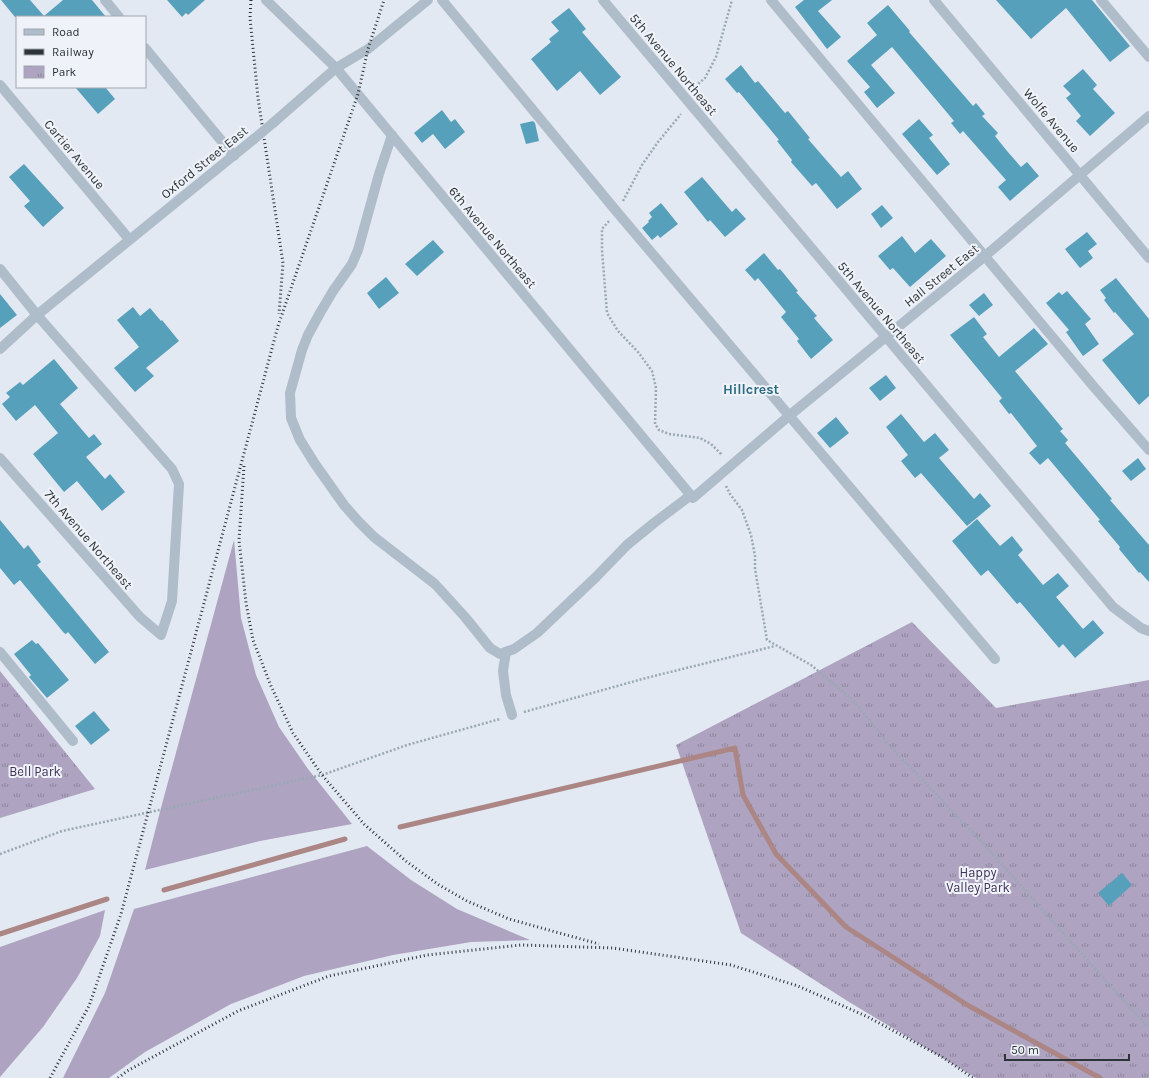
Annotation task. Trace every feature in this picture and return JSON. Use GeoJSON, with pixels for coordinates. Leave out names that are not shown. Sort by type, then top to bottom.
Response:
{"type":"FeatureCollection","features":[{"type":"Feature","properties":{"kind":"street"},"geometry":{"type":"LineString","coordinates":[[105,0],[118,16]]}},
{"type":"Feature","properties":{"kind":"street","name":"6th Avenue Northeast"},"geometry":{"type":"LineString","coordinates":[[266,0],[336,68],[692,496]]}},
{"type":"Feature","properties":{"kind":"street","name":"Oxford Street East"},"geometry":{"type":"LineString","coordinates":[[0,349],[37,315],[129,239],[234,156],[336,68],[368,49],[428,0]]}},
{"type":"Feature","properties":{"kind":"street"},"geometry":{"type":"LineString","coordinates":[[442,0],[617,212],[996,659]]}},
{"type":"Feature","properties":{"kind":"street","name":"5th Avenue Northeast"},"geometry":{"type":"LineString","coordinates":[[604,0],[885,337],[1114,608],[1140,628],[1149,631]]}},
{"type":"Feature","properties":{"kind":"street"},"geometry":{"type":"LineString","coordinates":[[771,0],[1094,387],[1149,450]]}},
{"type":"Feature","properties":{"kind":"street","name":"Wolfe Avenue"},"geometry":{"type":"LineString","coordinates":[[934,0],[1149,258]]}},
{"type":"Feature","properties":{"kind":"street"},"geometry":{"type":"LineString","coordinates":[[1101,0],[1149,57]]}},
{"type":"Feature","properties":{"kind":"street"},"geometry":{"type":"LineString","coordinates":[[146,49],[234,156]]}},
{"type":"Feature","properties":{"kind":"street","name":"Cartier Avenue"},"geometry":{"type":"LineString","coordinates":[[0,85],[129,239]]}},
{"type":"Feature","properties":{"kind":"street","name":"Hall Street East"},"geometry":{"type":"LineString","coordinates":[[506,652],[514,649],[538,633],[627,545],[720,474],[985,256],[1149,116]]}},
{"type":"Feature","properties":{"kind":"street"},"geometry":{"type":"LineString","coordinates":[[392,135],[379,174],[358,250],[352,264],[320,313],[304,345],[290,393],[291,418],[300,440],[315,464],[344,505],[358,521],[374,537],[434,584],[465,617],[490,648],[500,654],[506,652],[503,671],[506,694],[512,715]]}},
{"type":"Feature","properties":{"kind":"street"},"geometry":{"type":"LineString","coordinates":[[0,269],[37,315]]}},
{"type":"Feature","properties":{"kind":"street","name":"7th Avenue Northeast"},"geometry":{"type":"LineString","coordinates":[[0,458],[140,617],[161,635],[172,601],[179,484],[172,469],[37,315]]}},
{"type":"Feature","properties":{"kind":"street"},"geometry":{"type":"LineString","coordinates":[[0,652],[73,741]]}},
{"type":"Feature","properties":{"kind":"path"},"geometry":{"type":"LineString","coordinates":[[732,0],[716,57],[705,78],[698,84],[690,104],[658,142],[642,165],[617,212],[602,229],[602,250],[607,313],[618,331],[638,352],[652,371],[656,388],[655,424],[660,430],[668,434],[700,438],[711,444],[721,454],[720,474],[730,494],[742,510],[750,535],[755,556],[755,570],[767,640],[811,665],[854,701],[889,746],[979,839],[1149,1027]]}},
{"type":"Feature","properties":{"kind":"path"},"geometry":{"type":"LineString","coordinates":[[0,854],[62,831],[322,775],[407,745],[646,678],[775,645]]}},
{"type":"Feature","properties":{"kind":"green space"},"geometry":{"type":"Polygon","coordinates":[[[234,540],[241,618],[256,675],[279,727],[308,769],[352,824],[260,841],[145,870],[162,804],[234,540]]]}},
{"type":"Feature","properties":{"kind":"green space","name":"Happy Valley Park"},"geometry":{"type":"Polygon","coordinates":[[[912,622],[996,708],[1149,680],[1149,1078],[976,1078],[849,1002],[741,933],[676,745],[912,622]]]}},
{"type":"Feature","properties":{"kind":"green space","name":"Bell Park"},"geometry":{"type":"Polygon","coordinates":[[[0,671],[95,789],[0,818],[0,671]]]}},
{"type":"Feature","properties":{"kind":"green space"},"geometry":{"type":"Polygon","coordinates":[[[367,846],[411,880],[457,909],[530,940],[471,942],[393,955],[304,976],[231,1004],[145,1052],[109,1078],[63,1078],[105,993],[134,909],[367,846]]]}},
{"type":"Feature","properties":{"kind":"green space"},"geometry":{"type":"Polygon","coordinates":[[[105,910],[100,936],[77,978],[43,1027],[0,1077],[0,947],[105,910]]]}},
{"type":"Feature","properties":{"kind":"building"},"geometry":{"type":"Polygon","coordinates":[[[1,0],[30,0],[44,16],[16,16],[15,17],[1,0]]]}},
{"type":"Feature","properties":{"kind":"building"},"geometry":{"type":"Polygon","coordinates":[[[63,0],[92,0],[105,16],[44,16],[63,0]]]}},
{"type":"Feature","properties":{"kind":"building"},"geometry":{"type":"Polygon","coordinates":[[[167,0],[205,0],[188,15],[186,13],[182,17],[167,0]]]}},
{"type":"Feature","properties":{"kind":"building"},"geometry":{"type":"Polygon","coordinates":[[[804,0],[832,0],[818,11],[841,37],[827,49],[795,7],[804,0]]]}},
{"type":"Feature","properties":{"kind":"building"},"geometry":{"type":"Polygon","coordinates":[[[996,0],[1092,0],[1130,46],[1110,62],[1066,8],[1031,39],[996,0]]]}},
{"type":"Feature","properties":{"kind":"building"},"geometry":{"type":"Polygon","coordinates":[[[888,5],[910,31],[909,32],[973,106],[976,103],[985,114],[982,116],[998,133],[995,136],[1021,167],[1027,162],[1039,176],[1010,201],[998,187],[1006,180],[963,131],[960,134],[951,123],[954,121],[892,47],[871,65],[895,93],[877,108],[864,92],[870,87],[847,61],[877,35],[867,23],[888,5]]]}},
{"type":"Feature","properties":{"kind":"building"},"geometry":{"type":"Polygon","coordinates":[[[569,8],[586,29],[582,32],[621,77],[600,95],[580,71],[557,91],[531,59],[551,42],[549,39],[559,31],[551,22],[569,8]]]}},
{"type":"Feature","properties":{"kind":"building"},"geometry":{"type":"Polygon","coordinates":[[[741,65],[755,83],[758,81],[785,113],[788,111],[810,138],[808,139],[841,177],[848,171],[862,189],[837,209],[816,183],[812,186],[791,162],[792,160],[777,141],[779,140],[739,92],[737,93],[725,79],[741,65]]]}},
{"type":"Feature","properties":{"kind":"building"},"geometry":{"type":"Polygon","coordinates":[[[1083,69],[1097,85],[1093,89],[1115,113],[1090,136],[1076,121],[1081,116],[1066,98],[1071,94],[1063,86],[1083,69]]]}},
{"type":"Feature","properties":{"kind":"building"},"geometry":{"type":"Polygon","coordinates":[[[76,88],[106,88],[115,99],[98,114],[76,88]]]}},
{"type":"Feature","properties":{"kind":"building"},"geometry":{"type":"Polygon","coordinates":[[[442,110],[451,122],[455,119],[465,132],[445,149],[433,134],[422,143],[414,133],[442,110]]]}},
{"type":"Feature","properties":{"kind":"building"},"geometry":{"type":"Polygon","coordinates":[[[919,119],[933,135],[929,138],[950,164],[937,175],[902,134],[919,119]]]}},
{"type":"Feature","properties":{"kind":"building"},"geometry":{"type":"Polygon","coordinates":[[[533,121],[535,123],[539,141],[526,144],[520,124],[533,121]]]}},
{"type":"Feature","properties":{"kind":"building"},"geometry":{"type":"Polygon","coordinates":[[[24,164],[64,208],[43,227],[24,206],[30,201],[9,177],[24,164]]]}},
{"type":"Feature","properties":{"kind":"building"},"geometry":{"type":"Polygon","coordinates":[[[702,177],[732,212],[736,208],[746,219],[725,237],[710,220],[708,222],[684,192],[702,177]]]}},
{"type":"Feature","properties":{"kind":"building"},"geometry":{"type":"Polygon","coordinates":[[[661,203],[678,224],[660,238],[658,235],[652,240],[642,228],[652,217],[649,213],[661,203]]]}},
{"type":"Feature","properties":{"kind":"building"},"geometry":{"type":"Polygon","coordinates":[[[882,205],[893,218],[881,228],[871,214],[882,205]]]}},
{"type":"Feature","properties":{"kind":"building"},"geometry":{"type":"Polygon","coordinates":[[[1087,232],[1097,244],[1088,251],[1093,258],[1080,268],[1065,249],[1087,232]]]}},
{"type":"Feature","properties":{"kind":"building"},"geometry":{"type":"Polygon","coordinates":[[[902,236],[915,253],[931,239],[946,256],[910,287],[893,268],[890,270],[878,256],[902,236]]]}},
{"type":"Feature","properties":{"kind":"building"},"geometry":{"type":"Polygon","coordinates":[[[433,240],[444,252],[417,276],[405,264],[433,240]]]}},
{"type":"Feature","properties":{"kind":"building"},"geometry":{"type":"Polygon","coordinates":[[[764,253],[778,270],[780,269],[798,291],[796,292],[817,316],[814,318],[833,340],[811,359],[797,341],[799,339],[781,317],[786,312],[758,278],[755,281],[745,270],[764,253]]]}},
{"type":"Feature","properties":{"kind":"building"},"geometry":{"type":"Polygon","coordinates":[[[386,277],[399,293],[379,309],[367,293],[386,277]]]}},
{"type":"Feature","properties":{"kind":"building"},"geometry":{"type":"Polygon","coordinates":[[[1116,278],[1149,319],[1149,396],[1139,405],[1102,360],[1134,334],[1115,312],[1114,313],[1104,300],[1106,298],[1100,290],[1116,278]]]}},
{"type":"Feature","properties":{"kind":"building"},"geometry":{"type":"Polygon","coordinates":[[[1067,291],[1091,319],[1085,324],[1099,344],[1083,356],[1066,332],[1069,330],[1046,303],[1059,292],[1062,295],[1067,291]]]}},
{"type":"Feature","properties":{"kind":"building"},"geometry":{"type":"Polygon","coordinates":[[[984,293],[993,305],[979,316],[969,305],[984,293]]]}},
{"type":"Feature","properties":{"kind":"building"},"geometry":{"type":"Polygon","coordinates":[[[0,294],[17,315],[0,328],[0,294]]]}},
{"type":"Feature","properties":{"kind":"building"},"geometry":{"type":"Polygon","coordinates":[[[133,307],[140,316],[150,308],[179,341],[146,368],[154,376],[135,392],[114,368],[139,347],[117,320],[133,307]]]}},
{"type":"Feature","properties":{"kind":"building"},"geometry":{"type":"Polygon","coordinates":[[[974,317],[987,334],[983,337],[999,357],[1034,328],[1048,344],[1015,371],[1063,429],[1060,431],[1068,440],[1065,443],[1112,499],[1110,500],[1149,545],[1149,582],[1140,572],[1139,573],[1119,549],[1120,547],[1098,521],[1100,520],[1048,458],[1040,465],[1029,453],[1037,446],[1011,413],[1009,414],[999,401],[1002,398],[950,335],[974,317]]]}},
{"type":"Feature","properties":{"kind":"building"},"geometry":{"type":"Polygon","coordinates":[[[54,359],[78,388],[60,404],[89,438],[94,434],[102,444],[86,457],[105,479],[110,474],[125,492],[102,511],[77,481],[64,492],[33,454],[58,433],[35,405],[16,421],[2,404],[10,397],[6,393],[20,382],[23,385],[54,359]]]}},
{"type":"Feature","properties":{"kind":"building"},"geometry":{"type":"Polygon","coordinates":[[[886,375],[896,388],[880,401],[869,388],[886,375]]]}},
{"type":"Feature","properties":{"kind":"building"},"geometry":{"type":"Polygon","coordinates":[[[901,414],[924,442],[935,433],[949,450],[939,458],[974,499],[980,493],[991,506],[967,526],[921,473],[915,478],[901,461],[908,455],[886,427],[901,414]]]}},
{"type":"Feature","properties":{"kind":"building"},"geometry":{"type":"Polygon","coordinates":[[[836,417],[849,433],[830,448],[817,433],[836,417]]]}},
{"type":"Feature","properties":{"kind":"building"},"geometry":{"type":"Polygon","coordinates":[[[1138,458],[1146,469],[1131,481],[1122,471],[1138,458]]]}},
{"type":"Feature","properties":{"kind":"building"},"geometry":{"type":"Polygon","coordinates":[[[977,519],[1000,546],[1012,536],[1023,550],[1018,555],[1043,585],[1058,573],[1069,586],[1056,597],[1083,629],[1093,620],[1104,633],[1075,658],[1063,644],[1059,648],[1020,602],[1017,604],[988,570],[981,576],[952,541],[977,519]]]}},
{"type":"Feature","properties":{"kind":"building"},"geometry":{"type":"Polygon","coordinates":[[[0,520],[24,549],[28,545],[41,562],[37,565],[109,652],[95,664],[68,632],[66,634],[64,633],[20,580],[14,585],[0,568],[0,520]]]}},
{"type":"Feature","properties":{"kind":"building"},"geometry":{"type":"Polygon","coordinates":[[[32,640],[36,644],[38,643],[69,680],[47,698],[29,677],[31,675],[14,654],[32,640]]]}},
{"type":"Feature","properties":{"kind":"building"},"geometry":{"type":"Polygon","coordinates":[[[94,711],[110,730],[91,745],[75,726],[94,711]]]}},
{"type":"Feature","properties":{"kind":"building"},"geometry":{"type":"Polygon","coordinates":[[[1122,873],[1132,885],[1109,906],[1098,893],[1122,873]]]}},
{"type":"Feature","properties":{"kind":"waterway"},"geometry":{"type":"LineString","coordinates":[[400,827],[735,748],[743,795],[776,854],[846,927],[969,1006],[1100,1078]]}},
{"type":"Feature","properties":{"kind":"waterway"},"geometry":{"type":"LineString","coordinates":[[164,890],[345,839]]}},
{"type":"Feature","properties":{"kind":"waterway"},"geometry":{"type":"LineString","coordinates":[[0,934],[107,899]]}},
{"type":"Feature","properties":{"kind":"railway"},"geometry":{"type":"LineString","coordinates":[[251,0],[250,18],[258,98],[283,263],[279,314]]}},
{"type":"Feature","properties":{"kind":"railway"},"geometry":{"type":"LineString","coordinates":[[50,1078],[89,1006],[121,914],[278,326],[358,94],[368,49],[384,0]]}},
{"type":"Feature","properties":{"kind":"railway"},"geometry":{"type":"LineString","coordinates":[[244,466],[239,540],[246,603],[253,640],[271,686],[293,733],[322,775],[364,824],[407,862],[439,885],[467,901],[509,919],[599,944]]}},
{"type":"Feature","properties":{"kind":"railway"},"geometry":{"type":"LineString","coordinates":[[118,1078],[127,1071],[238,1011],[329,976],[427,955],[521,945],[613,948],[731,965],[798,986],[868,1017],[942,1057],[973,1078]]}},
{"type":"Feature","properties":{"kind":"district","name":"Hillcrest"},"geometry":{"type":"Point","coordinates":[751,389]}}]}
